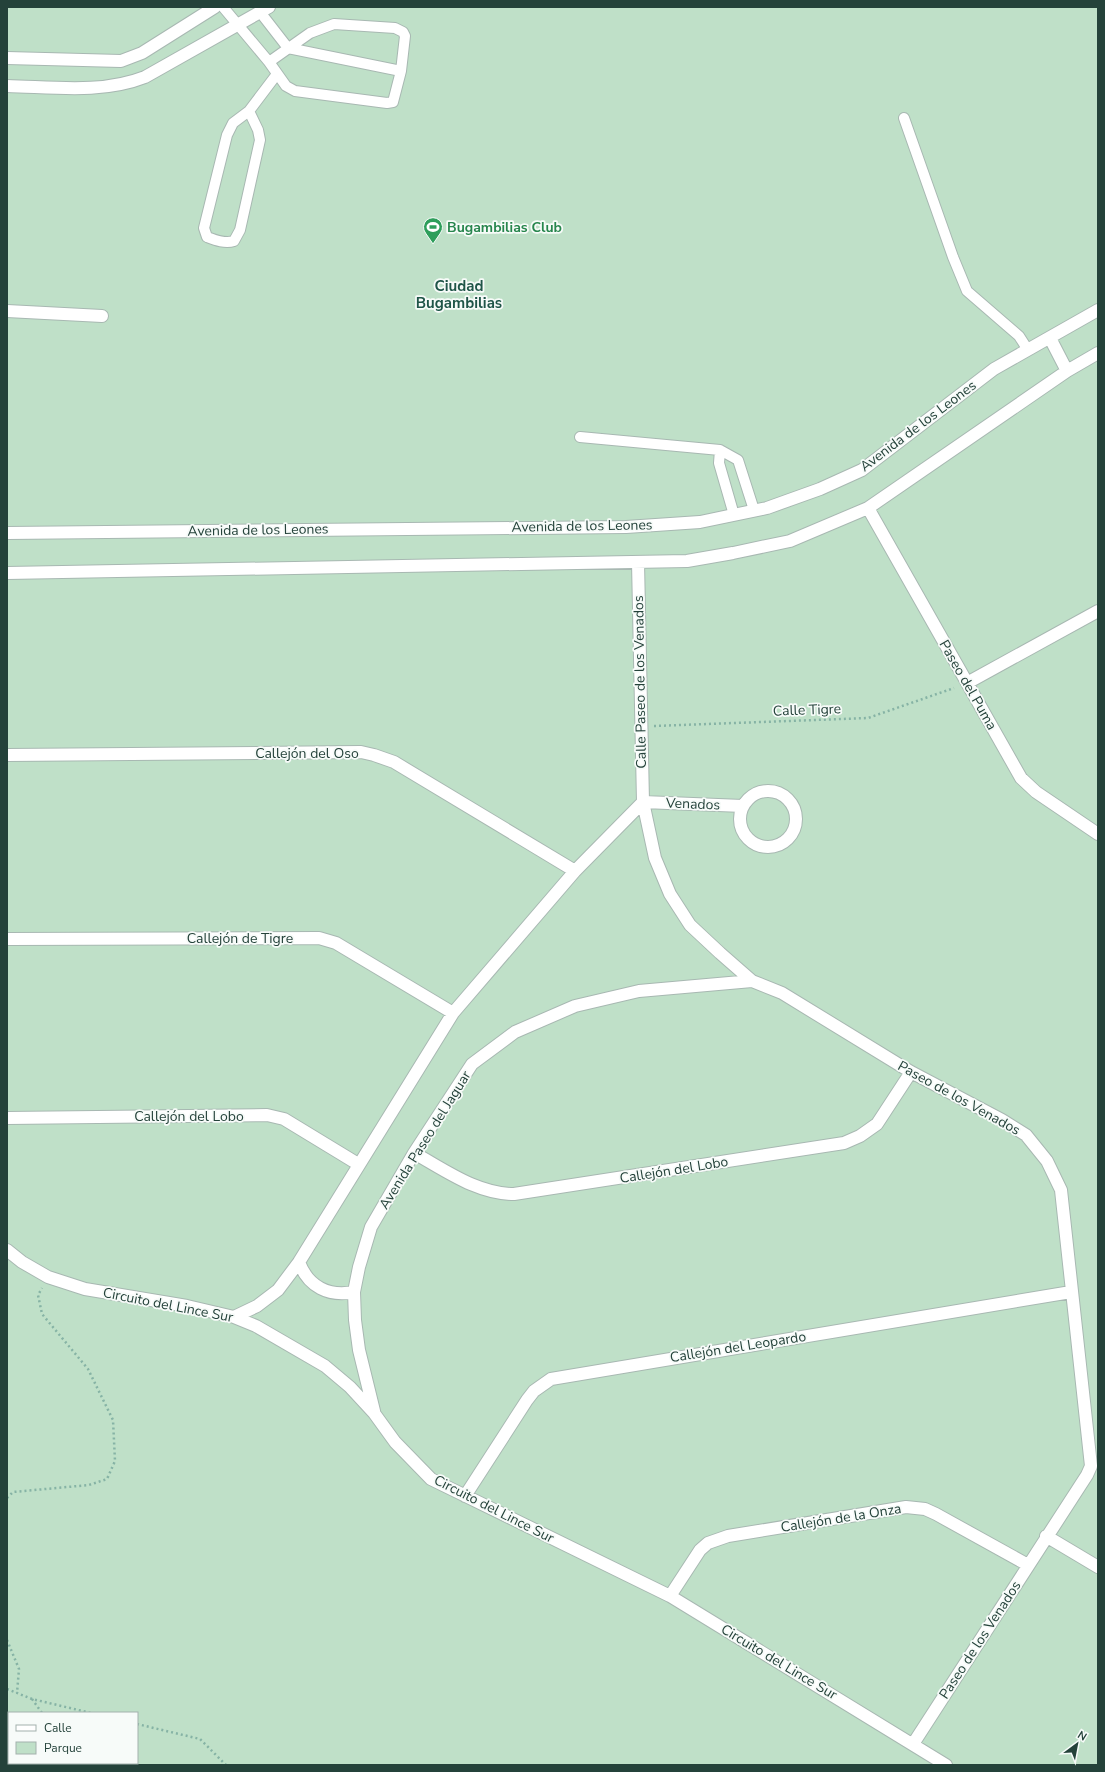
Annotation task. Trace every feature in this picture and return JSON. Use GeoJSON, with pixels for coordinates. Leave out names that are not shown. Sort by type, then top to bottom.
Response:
{"type":"FeatureCollection","features":[{"type":"Feature","properties":{"kind":"street"},"geometry":{"type":"LineString","coordinates":[[7,58],[121,61],[142,53],[215,7]]}},
{"type":"Feature","properties":{"kind":"street"},"geometry":{"type":"LineString","coordinates":[[7,86],[102,88],[129,83],[145,78],[265,9]]}},
{"type":"Feature","properties":{"kind":"street","name":"Avenida de los Leones"},"geometry":{"type":"LineString","coordinates":[[7,533],[626,527],[700,522],[767,508],[820,489],[862,470],[994,368],[1098,310]]}},
{"type":"Feature","properties":{"kind":"street"},"geometry":{"type":"LineString","coordinates":[[7,311],[102,316]]}},
{"type":"Feature","properties":{"kind":"street"},"geometry":{"type":"LineString","coordinates":[[1050,338],[1067,371]]}},
{"type":"Feature","properties":{"kind":"street"},"geometry":{"type":"LineString","coordinates":[[7,573],[687,561],[733,554],[790,541],[868,508],[1067,371],[1098,353]]}},
{"type":"Feature","properties":{"kind":"street","name":"Paseo del Puma"},"geometry":{"type":"LineString","coordinates":[[868,508],[1021,778],[1036,792],[1098,834]]}},
{"type":"Feature","properties":{"kind":"street","name":"Calle Paseo de los Venados"},"geometry":{"type":"LineString","coordinates":[[638,562],[643,802]]}},
{"type":"Feature","properties":{"kind":"street"},"geometry":{"type":"LineString","coordinates":[[967,683],[1098,611]]}},
{"type":"Feature","properties":{"kind":"street","name":"Callejón del Oso"},"geometry":{"type":"LineString","coordinates":[[7,755],[360,752],[394,762],[575,871]]}},
{"type":"Feature","properties":{"kind":"street"},"geometry":{"type":"LineString","coordinates":[[761,792],[777,792],[784,796],[794,808],[796,823],[794,831],[783,843],[775,846],[767,846],[752,842],[742,829],[740,822],[743,806],[748,799],[761,792]]}},
{"type":"Feature","properties":{"kind":"street"},"geometry":{"type":"LineString","coordinates":[[234,1317],[257,1306],[278,1290],[299,1262],[453,1012],[575,871],[643,802]]}},
{"type":"Feature","properties":{"kind":"street","name":"Venados"},"geometry":{"type":"LineString","coordinates":[[643,802],[743,806]]}},
{"type":"Feature","properties":{"kind":"street","name":"Paseo de los Venados"},"geometry":{"type":"LineString","coordinates":[[643,802],[655,858],[670,894],[690,925],[720,954],[752,981],[782,993],[911,1072],[1002,1120],[1026,1135],[1049,1166],[1061,1190],[1091,1466],[1087,1475],[1046,1536],[913,1744]]}},
{"type":"Feature","properties":{"kind":"street","name":"Callejón de Tigre"},"geometry":{"type":"LineString","coordinates":[[7,939],[319,938],[336,943],[453,1012]]}},
{"type":"Feature","properties":{"kind":"street","name":"Avenida Paseo del Jaguar"},"geometry":{"type":"LineString","coordinates":[[374,1412],[359,1350],[355,1320],[354,1292],[359,1267],[371,1227],[414,1153],[472,1064],[515,1032],[575,1006],[638,991],[752,981]]}},
{"type":"Feature","properties":{"kind":"street","name":"Callejón del Lobo"},"geometry":{"type":"LineString","coordinates":[[414,1153],[479,1188],[503,1194],[514,1194],[837,1144],[850,1141],[872,1130],[911,1072]]}},
{"type":"Feature","properties":{"kind":"street","name":"Callejón del Lobo"},"geometry":{"type":"LineString","coordinates":[[7,1118],[267,1116],[284,1119],[358,1164]]}},
{"type":"Feature","properties":{"kind":"street","name":"Circuito del Lince Sur"},"geometry":{"type":"LineString","coordinates":[[7,1250],[22,1262],[48,1277],[85,1289],[187,1306],[234,1317],[256,1326],[326,1366],[350,1387],[374,1412],[396,1442],[431,1479],[670,1596],[946,1765]]}},
{"type":"Feature","properties":{"kind":"street"},"geometry":{"type":"LineString","coordinates":[[299,1262],[307,1278],[321,1289],[337,1294],[354,1292]]}},
{"type":"Feature","properties":{"kind":"street","name":"Callejón del Leopardo"},"geometry":{"type":"LineString","coordinates":[[464,1496],[527,1400],[534,1391],[551,1379],[1071,1292]]}},
{"type":"Feature","properties":{"kind":"street","name":"Callejón de la Onza"},"geometry":{"type":"LineString","coordinates":[[670,1596],[694,1558],[708,1543],[728,1536],[906,1507],[925,1509],[936,1514],[1028,1565]]}},
{"type":"Feature","properties":{"kind":"street"},"geometry":{"type":"LineString","coordinates":[[1046,1536],[1098,1567]]}},
{"type":"Feature","properties":{"kind":"lane"},"geometry":{"type":"LineString","coordinates":[[224,7],[269,62],[286,86],[295,91],[387,103],[393,102],[401,70],[405,36],[403,32],[395,28],[334,24],[310,33],[269,62]]}},
{"type":"Feature","properties":{"kind":"lane"},"geometry":{"type":"LineString","coordinates":[[265,9],[288,48],[401,70]]}},
{"type":"Feature","properties":{"kind":"lane"},"geometry":{"type":"LineString","coordinates":[[249,110],[258,130],[260,140],[240,230],[234,241],[230,242],[215,240],[207,237],[204,228],[227,135],[233,124],[249,110],[277,74]]}},
{"type":"Feature","properties":{"kind":"lane"},"geometry":{"type":"LineString","coordinates":[[904,118],[953,257],[967,291],[1019,336],[1028,350]]}},
{"type":"Feature","properties":{"kind":"lane"},"geometry":{"type":"LineString","coordinates":[[580,437],[720,450],[738,460],[754,510]]}},
{"type":"Feature","properties":{"kind":"lane"},"geometry":{"type":"LineString","coordinates":[[720,450],[719,463],[734,515]]}},
{"type":"Feature","properties":{"kind":"path","name":"Calle Tigre"},"geometry":{"type":"LineString","coordinates":[[641,726],[868,718],[967,683]]}},
{"type":"Feature","properties":{"kind":"path"},"geometry":{"type":"LineString","coordinates":[[7,1498],[13,1492],[89,1485],[107,1479],[115,1462],[113,1420],[88,1369],[42,1314],[38,1295],[48,1277]]}},
{"type":"Feature","properties":{"kind":"path"},"geometry":{"type":"LineString","coordinates":[[7,1640],[19,1669],[17,1694]]}},
{"type":"Feature","properties":{"kind":"path"},"geometry":{"type":"LineString","coordinates":[[7,1689],[32,1699],[86,1712]]}},
{"type":"Feature","properties":{"kind":"path"},"geometry":{"type":"LineString","coordinates":[[32,1699],[41,1712]]}},
{"type":"Feature","properties":{"kind":"path"},"geometry":{"type":"LineString","coordinates":[[138,1724],[200,1739],[226,1765]]}},
{"type":"Feature","properties":{"kind":"green space"},"geometry":{"type":"Polygon","coordinates":[[[7,7],[1098,7],[1098,1765],[7,1765],[7,7]]]}},
{"type":"Feature","properties":{"kind":"place","name":"Bugambilias Club"},"geometry":{"type":"Point","coordinates":[433,244]}},
{"type":"Feature","properties":{"kind":"district","name":"Ciudad Bugambilias"},"geometry":{"type":"Point","coordinates":[459,294]}}]}
